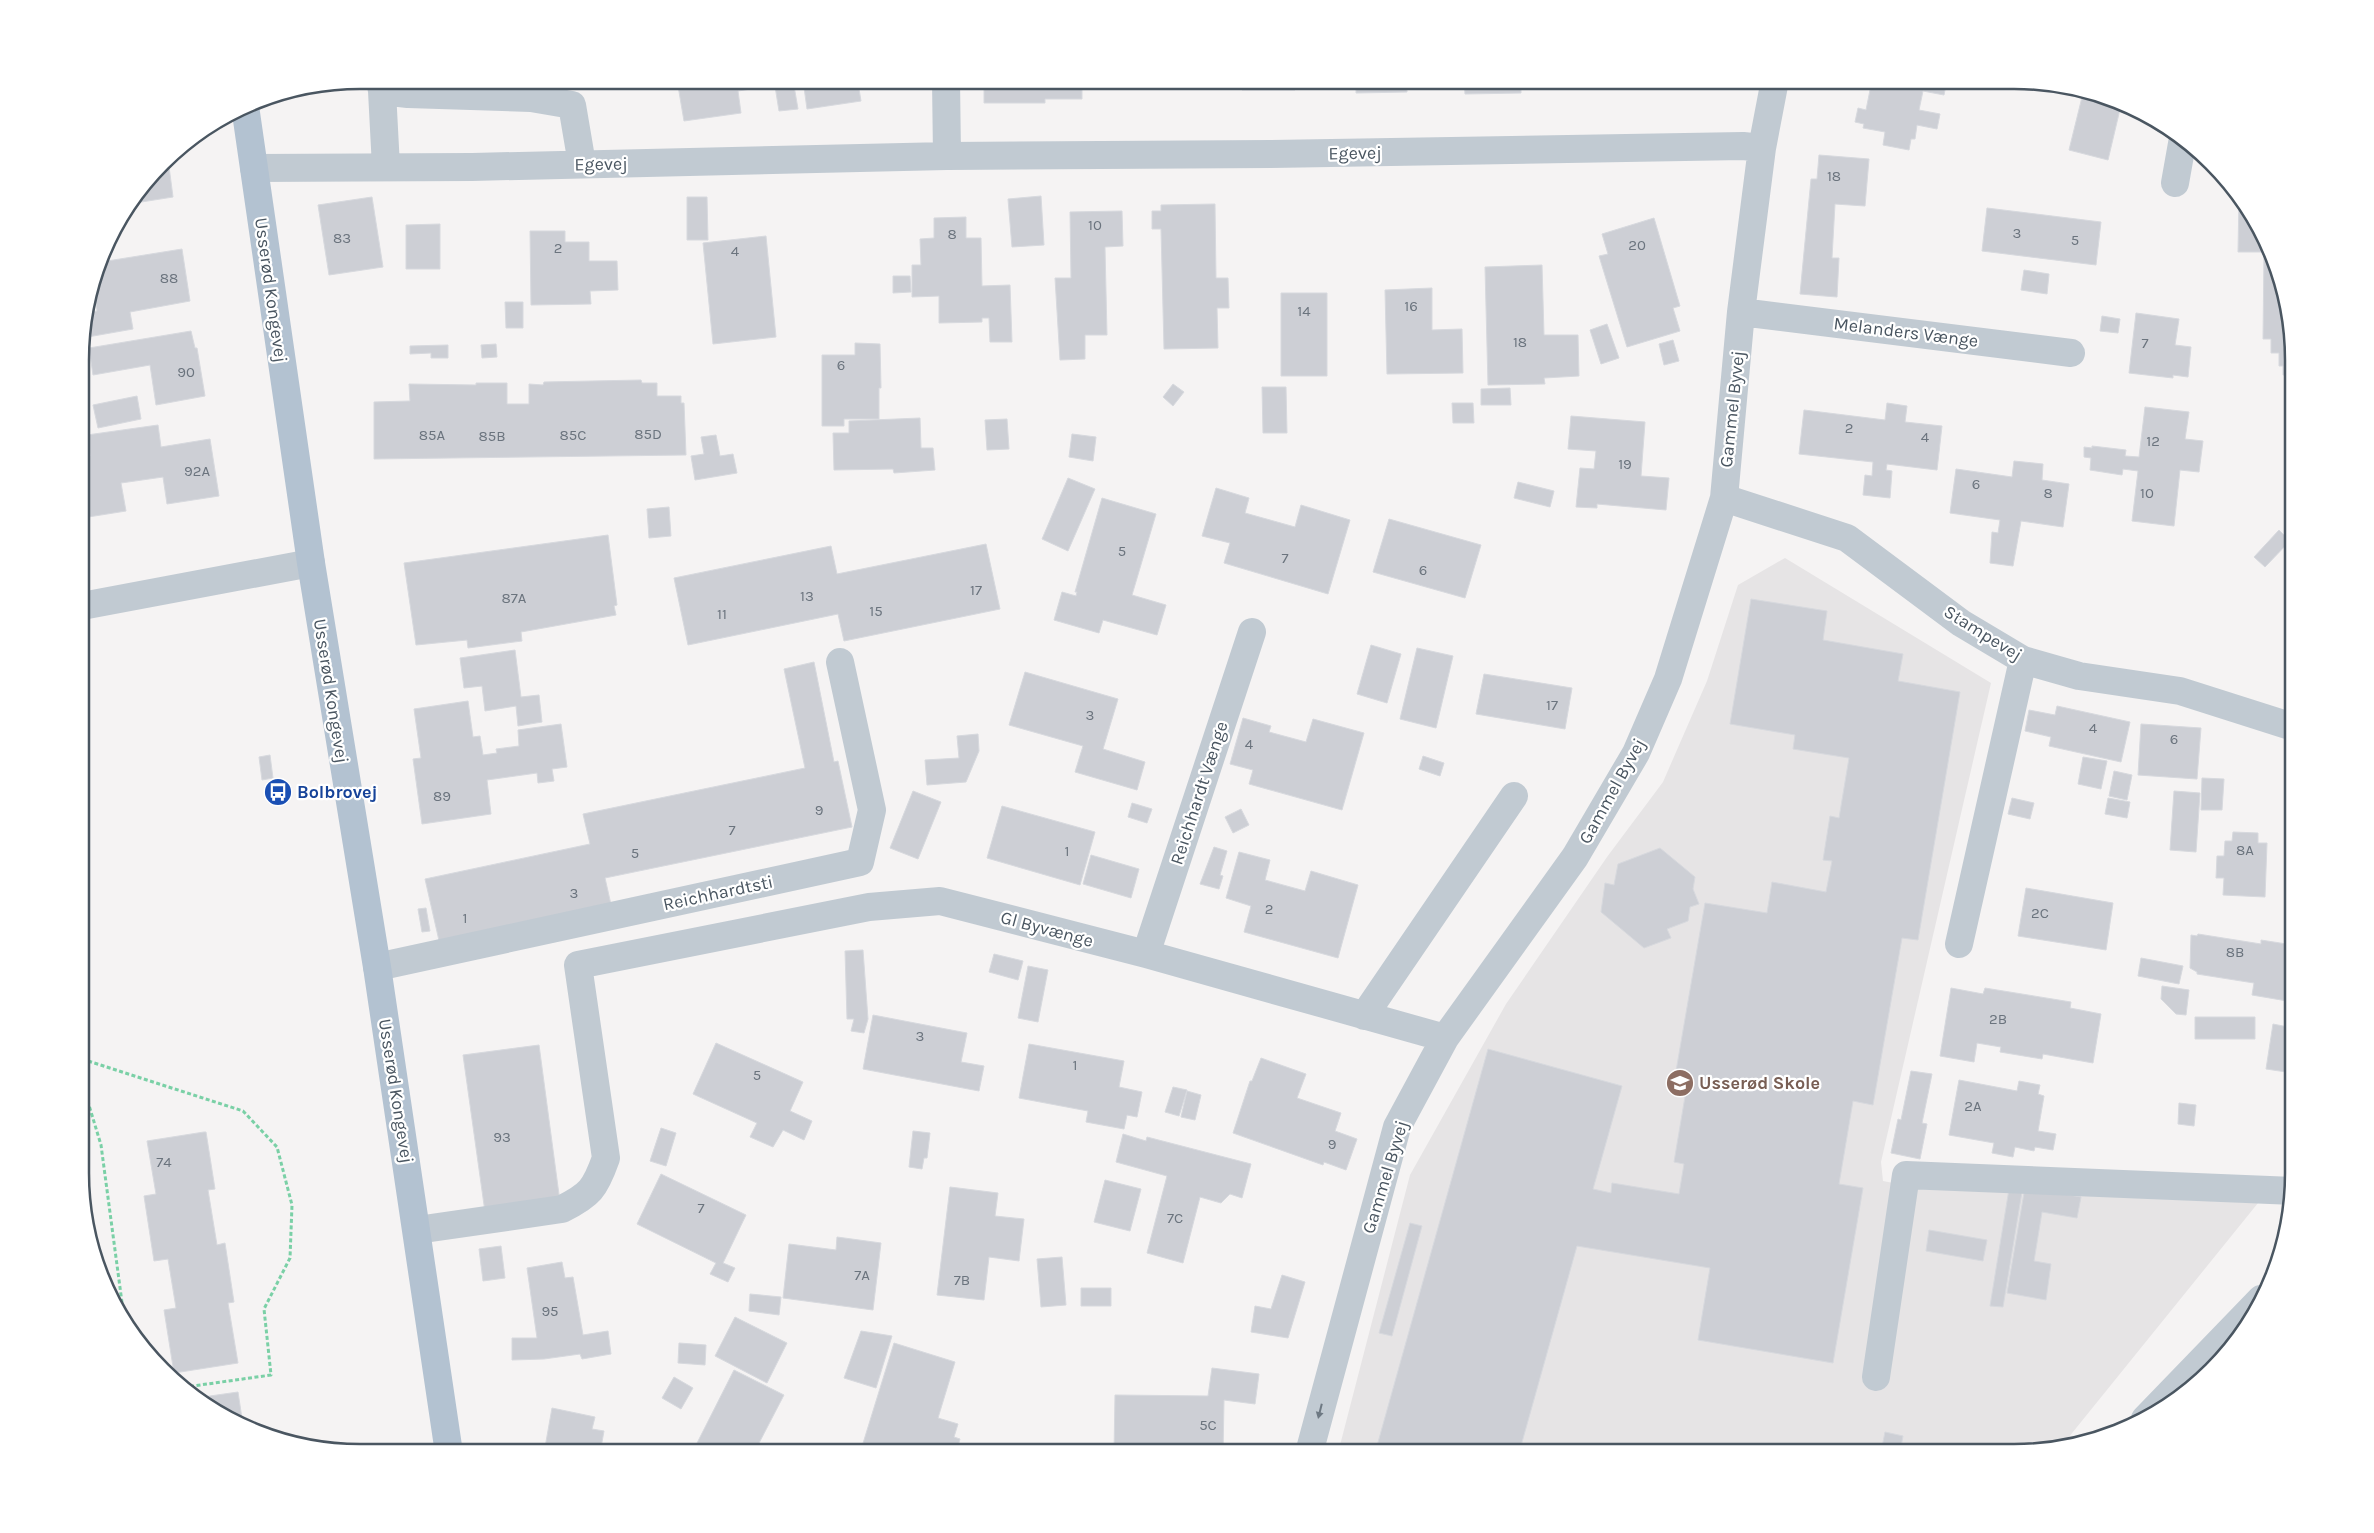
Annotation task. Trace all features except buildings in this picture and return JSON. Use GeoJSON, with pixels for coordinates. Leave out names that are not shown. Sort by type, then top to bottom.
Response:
{"type":"FeatureCollection","features":[{"type":"Feature","properties":{"kind":"main road","name":"Usserød Kongevej"},"geometry":{"type":"LineString","coordinates":[[246,114],[310,563],[377,966],[448,1444]]}},
{"type":"Feature","properties":{"kind":"street"},"geometry":{"type":"LineString","coordinates":[[381,89],[386,167]]}},
{"type":"Feature","properties":{"kind":"street"},"geometry":{"type":"LineString","coordinates":[[393,89],[408,94],[531,98],[572,105],[582,164]]}},
{"type":"Feature","properties":{"kind":"street"},"geometry":{"type":"LineString","coordinates":[[946,89],[948,156]]}},
{"type":"Feature","properties":{"kind":"street","name":"Gammel Byvej"},"geometry":{"type":"LineString","coordinates":[[1311,1444],[1330,1368],[1397,1127],[1445,1038],[1575,857],[1636,753],[1668,679],[1724,498],[1741,312],[1762,148],[1773,89]]}},
{"type":"Feature","properties":{"kind":"street","name":"Egevej"},"geometry":{"type":"LineString","coordinates":[[254,168],[582,164],[948,156],[1271,154],[1743,146],[1762,148]]}},
{"type":"Feature","properties":{"kind":"street"},"geometry":{"type":"LineString","coordinates":[[2175,183],[2181,147]]}},
{"type":"Feature","properties":{"kind":"street","name":"Melanders Vænge"},"geometry":{"type":"LineString","coordinates":[[1741,312],[2072,353]]}},
{"type":"Feature","properties":{"kind":"street","name":"Stampevej"},"geometry":{"type":"LineString","coordinates":[[1724,498],[1847,538],[1961,623],[2023,660],[2079,676],[2180,691],[2285,724]]}},
{"type":"Feature","properties":{"kind":"street"},"geometry":{"type":"LineString","coordinates":[[89,605],[310,563]]}},
{"type":"Feature","properties":{"kind":"street","name":"Reichhardt Vænge"},"geometry":{"type":"LineString","coordinates":[[1146,954],[1252,632]]}},
{"type":"Feature","properties":{"kind":"street"},"geometry":{"type":"LineString","coordinates":[[1959,944],[2023,660]]}},
{"type":"Feature","properties":{"kind":"street","name":"Reichhardtsti"},"geometry":{"type":"LineString","coordinates":[[377,966],[860,862],[872,810],[840,662]]}},
{"type":"Feature","properties":{"kind":"street"},"geometry":{"type":"LineString","coordinates":[[1364,1016],[1514,796]]}},
{"type":"Feature","properties":{"kind":"street","name":"Gl Byvænge"},"geometry":{"type":"LineString","coordinates":[[417,1230],[562,1209],[583,1198],[598,1182],[606,1158],[578,965],[869,907],[940,901],[1146,954],[1445,1038]]}},
{"type":"Feature","properties":{"kind":"street"},"geometry":{"type":"LineString","coordinates":[[1876,1377],[1906,1174],[2285,1191]]}},
{"type":"Feature","properties":{"kind":"street"},"geometry":{"type":"LineString","coordinates":[[2196,1374],[2232,1335]]}},
{"type":"Feature","properties":{"kind":"path"},"geometry":{"type":"LineString","coordinates":[[89,1061],[243,1111],[277,1147],[292,1205],[290,1258],[264,1309],[271,1375],[193,1386]]}},
{"type":"Feature","properties":{"kind":"path"},"geometry":{"type":"LineString","coordinates":[[89,1105],[101,1145],[123,1306]]}},
{"type":"Feature","properties":{"kind":"shaded area","name":"Usserød Skole"},"geometry":{"type":"Polygon","coordinates":[[[1785,558],[1991,683],[1881,1162],[1883,1181],[1924,1189],[2258,1203],[2067,1439],[2032,1444],[1340,1444],[1410,1175],[1506,1004],[1607,857],[1663,782],[1707,681],[1738,585],[1785,558]]]}},
{"type":"Feature","properties":{"kind":"place","name":"Bolbrovej"},"geometry":{"type":"Point","coordinates":[278,792]}},
{"type":"Feature","properties":{"kind":"place","name":"Usserød Skole"},"geometry":{"type":"Point","coordinates":[1680,1083]}}]}
